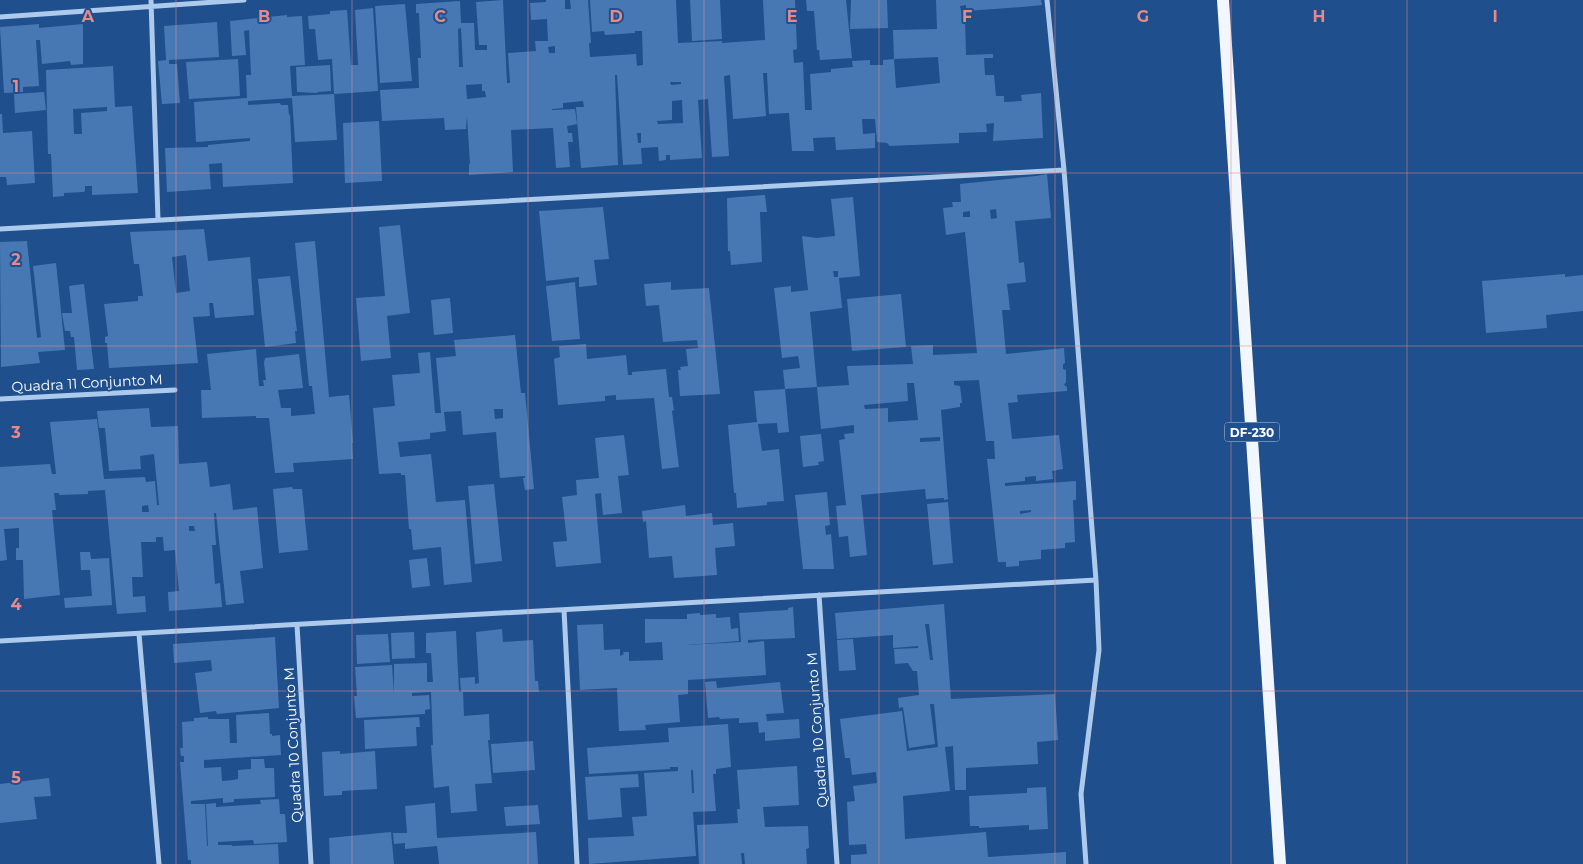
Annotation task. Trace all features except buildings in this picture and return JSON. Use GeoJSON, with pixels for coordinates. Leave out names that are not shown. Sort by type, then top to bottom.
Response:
{"type":"FeatureCollection","features":[{"type":"Feature","properties":{"kind":"main road","name":"DF-230"},"geometry":{"type":"LineString","coordinates":[[1223,0],[1280,864]]}},
{"type":"Feature","properties":{"kind":"street"},"geometry":{"type":"LineString","coordinates":[[150,0],[158,220]]}},
{"type":"Feature","properties":{"kind":"street"},"geometry":{"type":"LineString","coordinates":[[0,17],[244,0]]}},
{"type":"Feature","properties":{"kind":"street"},"geometry":{"type":"LineString","coordinates":[[1047,0],[1064,170],[1096,580],[1099,650],[1081,794],[1086,864]]}},
{"type":"Feature","properties":{"kind":"street"},"geometry":{"type":"LineString","coordinates":[[0,229],[1064,170]]}},
{"type":"Feature","properties":{"kind":"street","name":"Quadra 11 Conjunto M"},"geometry":{"type":"LineString","coordinates":[[0,399],[175,390]]}},
{"type":"Feature","properties":{"kind":"street"},"geometry":{"type":"LineString","coordinates":[[0,641],[1096,580]]}},
{"type":"Feature","properties":{"kind":"street","name":"Quadra 10 Conjunto M"},"geometry":{"type":"LineString","coordinates":[[819,595],[836,864]]}},
{"type":"Feature","properties":{"kind":"street"},"geometry":{"type":"LineString","coordinates":[[564,610],[577,864]]}},
{"type":"Feature","properties":{"kind":"street","name":"Quadra 10 Conjunto M"},"geometry":{"type":"LineString","coordinates":[[297,625],[311,864]]}},
{"type":"Feature","properties":{"kind":"street"},"geometry":{"type":"LineString","coordinates":[[139,634],[158,864]]}}]}
